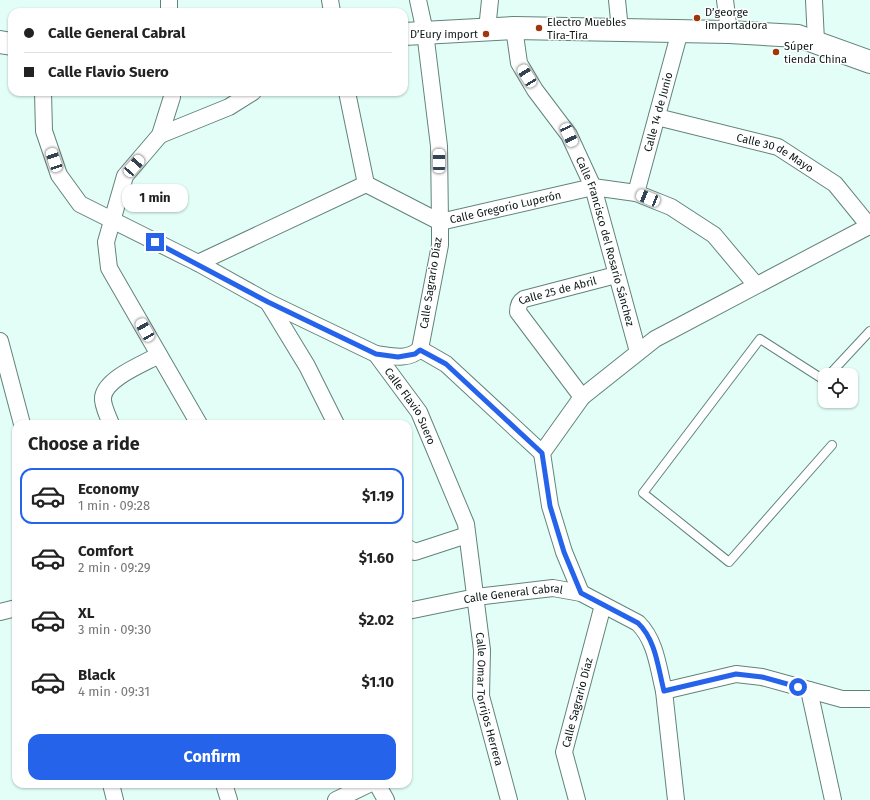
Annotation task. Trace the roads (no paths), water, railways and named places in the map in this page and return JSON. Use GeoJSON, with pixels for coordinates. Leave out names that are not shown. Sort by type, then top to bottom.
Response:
{"type":"FeatureCollection","features":[{"type":"Feature","properties":{"kind":"main road"},"geometry":{"type":"LineString","coordinates":[[408,34],[514,28],[729,32],[798,36],[816,41],[870,62]]}},
{"type":"Feature","properties":{"kind":"street","name":"Calle Sagrario Díaz"},"geometry":{"type":"LineString","coordinates":[[418,0],[425,32],[439,146],[440,222],[440,245],[420,350]]}},
{"type":"Feature","properties":{"kind":"street"},"geometry":{"type":"LineString","coordinates":[[487,30],[490,0]]}},
{"type":"Feature","properties":{"kind":"street"},"geometry":{"type":"LineString","coordinates":[[617,0],[620,30]]}},
{"type":"Feature","properties":{"kind":"street"},"geometry":{"type":"LineString","coordinates":[[725,0],[729,32]]}},
{"type":"Feature","properties":{"kind":"street"},"geometry":{"type":"LineString","coordinates":[[814,0],[816,41]]}},
{"type":"Feature","properties":{"kind":"street","name":"Calle Francisco del Rosario Sánchez"},"geometry":{"type":"LineString","coordinates":[[514,28],[519,63],[535,90],[569,135],[593,187],[638,352]]}},
{"type":"Feature","properties":{"kind":"street","name":"Calle 14 de Junio"},"geometry":{"type":"LineString","coordinates":[[636,194],[680,31]]}},
{"type":"Feature","properties":{"kind":"street","name":"Calle Flavio Suero"},"geometry":{"type":"LineString","coordinates":[[43,96],[44,131],[59,175],[80,204],[198,263],[268,302],[376,354],[419,412],[466,524],[476,597]]}},
{"type":"Feature","properties":{"kind":"street"},"geometry":{"type":"LineString","coordinates":[[172,96],[160,135],[125,176],[106,242],[109,268],[197,420]]}},
{"type":"Feature","properties":{"kind":"street"},"geometry":{"type":"LineString","coordinates":[[160,135],[229,107],[247,96]]}},
{"type":"Feature","properties":{"kind":"street"},"geometry":{"type":"LineString","coordinates":[[198,263],[366,184],[348,96]]}},
{"type":"Feature","properties":{"kind":"street","name":"Calle 30 de Mayo"},"geometry":{"type":"LineString","coordinates":[[657,117],[778,147],[835,184],[869,226]]}},
{"type":"Feature","properties":{"kind":"street","name":"Calle Gregorio Luperón"},"geometry":{"type":"LineString","coordinates":[[366,184],[440,222],[593,187],[636,194],[671,207],[714,235],[756,285]]}},
{"type":"Feature","properties":{"kind":"street"},"geometry":{"type":"LineString","coordinates":[[542,453],[582,397],[655,339],[869,226]]}},
{"type":"Feature","properties":{"kind":"street","name":"Calle 25 de Abril"},"geometry":{"type":"LineString","coordinates":[[582,397],[518,312],[518,307],[520,301],[524,298],[616,275]]}},
{"type":"Feature","properties":{"kind":"street"},"geometry":{"type":"LineString","coordinates":[[268,302],[307,366],[334,420]]}},
{"type":"Feature","properties":{"kind":"street"},"geometry":{"type":"LineString","coordinates":[[0,341],[21,420]]}},
{"type":"Feature","properties":{"kind":"street"},"geometry":{"type":"LineString","coordinates":[[376,354],[398,357],[415,354],[420,350],[446,364],[542,453],[550,506],[564,552],[581,593]]}},
{"type":"Feature","properties":{"kind":"street"},"geometry":{"type":"LineString","coordinates":[[110,420],[103,399],[105,389],[112,381],[159,355]]}},
{"type":"Feature","properties":{"kind":"street"},"geometry":{"type":"LineString","coordinates":[[412,551],[414,552],[467,535]]}},
{"type":"Feature","properties":{"kind":"street","name":"Calle General Cabral"},"geometry":{"type":"LineString","coordinates":[[412,610],[476,597],[553,588],[581,593],[638,623],[644,629],[652,643],[664,691],[676,800]]}},
{"type":"Feature","properties":{"kind":"street","name":"Calle Omar Torrijos Herrera"},"geometry":{"type":"LineString","coordinates":[[476,597],[482,650],[481,696],[509,800]]}},
{"type":"Feature","properties":{"kind":"street","name":"Calle Sagrario Díaz"},"geometry":{"type":"LineString","coordinates":[[577,800],[564,752],[603,605]]}},
{"type":"Feature","properties":{"kind":"street"},"geometry":{"type":"LineString","coordinates":[[0,612],[12,609]]}},
{"type":"Feature","properties":{"kind":"street"},"geometry":{"type":"LineString","coordinates":[[664,691],[736,674],[762,677],[842,699],[870,699]]}},
{"type":"Feature","properties":{"kind":"street"},"geometry":{"type":"LineString","coordinates":[[809,690],[833,800]]}},
{"type":"Feature","properties":{"kind":"street"},"geometry":{"type":"LineString","coordinates":[[112,788],[115,800]]}},
{"type":"Feature","properties":{"kind":"street"},"geometry":{"type":"LineString","coordinates":[[225,788],[229,800]]}},
{"type":"Feature","properties":{"kind":"street"},"geometry":{"type":"LineString","coordinates":[[336,800],[361,788]]}},
{"type":"Feature","properties":{"kind":"street"},"geometry":{"type":"LineString","coordinates":[[379,788],[386,800]]}},
{"type":"Feature","properties":{"kind":"lane"},"geometry":{"type":"LineString","coordinates":[[836,368],[870,331]]}},
{"type":"Feature","properties":{"kind":"lane"},"geometry":{"type":"LineString","coordinates":[[818,376],[760,339],[643,493],[729,562],[832,445]]}},
{"type":"Feature","properties":{"kind":"place","name":"D’george importadora"},"geometry":{"type":"Point","coordinates":[697,18]}},
{"type":"Feature","properties":{"kind":"place","name":"Electro Muebles Tira-Tira"},"geometry":{"type":"Point","coordinates":[539,28]}},
{"type":"Feature","properties":{"kind":"place","name":"D’Eury import"},"geometry":{"type":"Point","coordinates":[486,34]}},
{"type":"Feature","properties":{"kind":"place","name":"Súper tienda China"},"geometry":{"type":"Point","coordinates":[776,52]}}]}
